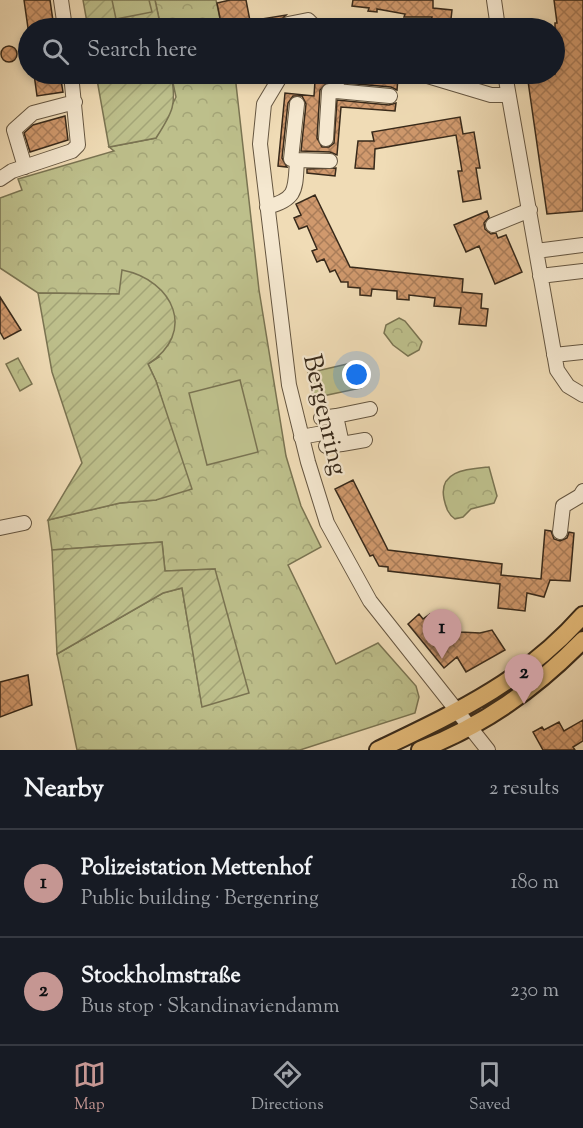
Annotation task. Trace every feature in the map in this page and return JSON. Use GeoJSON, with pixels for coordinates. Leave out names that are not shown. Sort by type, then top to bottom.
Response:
{"type":"FeatureCollection","features":[{"type":"Feature","properties":{"kind":"main road"},"geometry":{"type":"LineString","coordinates":[[378,750],[457,713],[489,695],[562,638],[583,615]]}},
{"type":"Feature","properties":{"kind":"main road"},"geometry":{"type":"LineString","coordinates":[[421,750],[469,728],[520,697],[583,640]]}},
{"type":"Feature","properties":{"kind":"street"},"geometry":{"type":"LineString","coordinates":[[61,0],[64,18]]}},
{"type":"Feature","properties":{"kind":"street"},"geometry":{"type":"LineString","coordinates":[[494,0],[496,18]]}},
{"type":"Feature","properties":{"kind":"street"},"geometry":{"type":"LineString","coordinates":[[1,179],[12,171],[75,149],[79,135],[72,84]]}},
{"type":"Feature","properties":{"kind":"street","name":"Bergenring"},"geometry":{"type":"LineString","coordinates":[[276,84],[264,104],[260,129],[267,207],[289,385],[300,437],[327,523],[356,577],[386,624],[488,750]]}},
{"type":"Feature","properties":{"kind":"street"},"geometry":{"type":"LineString","coordinates":[[326,139],[329,91],[332,84]]}},
{"type":"Feature","properties":{"kind":"street"},"geometry":{"type":"LineString","coordinates":[[347,84],[390,96]]}},
{"type":"Feature","properties":{"kind":"street"},"geometry":{"type":"LineString","coordinates":[[454,84],[491,95],[508,95]]}},
{"type":"Feature","properties":{"kind":"street"},"geometry":{"type":"LineString","coordinates":[[506,84],[554,355],[560,378],[583,395]]}},
{"type":"Feature","properties":{"kind":"street"},"geometry":{"type":"LineString","coordinates":[[25,167],[14,130],[33,113],[75,102]]}},
{"type":"Feature","properties":{"kind":"street"},"geometry":{"type":"LineString","coordinates":[[297,104],[291,159],[330,161]]}},
{"type":"Feature","properties":{"kind":"street"},"geometry":{"type":"LineString","coordinates":[[267,207],[285,202],[291,197],[294,192],[297,160]]}},
{"type":"Feature","properties":{"kind":"street"},"geometry":{"type":"LineString","coordinates":[[493,225],[530,210]]}},
{"type":"Feature","properties":{"kind":"street"},"geometry":{"type":"LineString","coordinates":[[536,251],[583,245]]}},
{"type":"Feature","properties":{"kind":"street"},"geometry":{"type":"LineString","coordinates":[[540,276],[583,271]]}},
{"type":"Feature","properties":{"kind":"street"},"geometry":{"type":"LineString","coordinates":[[554,355],[583,352]]}},
{"type":"Feature","properties":{"kind":"street"},"geometry":{"type":"LineString","coordinates":[[300,437],[370,409]]}},
{"type":"Feature","properties":{"kind":"street"},"geometry":{"type":"LineString","coordinates":[[321,418],[337,423]]}},
{"type":"Feature","properties":{"kind":"street"},"geometry":{"type":"LineString","coordinates":[[337,423],[342,444]]}},
{"type":"Feature","properties":{"kind":"street"},"geometry":{"type":"LineString","coordinates":[[326,446],[365,440]]}},
{"type":"Feature","properties":{"kind":"street"},"geometry":{"type":"LineString","coordinates":[[560,532],[563,506],[580,496],[583,490]]}},
{"type":"Feature","properties":{"kind":"street"},"geometry":{"type":"LineString","coordinates":[[0,528],[24,523]]}},
{"type":"Feature","properties":{"kind":"green space"},"geometry":{"type":"Polygon","coordinates":[[[83,0],[155,0],[159,18],[86,18],[83,0]]]}},
{"type":"Feature","properties":{"kind":"green space"},"geometry":{"type":"Polygon","coordinates":[[[112,0],[149,0],[152,12],[116,18],[112,0]]]}},
{"type":"Feature","properties":{"kind":"green space"},"geometry":{"type":"Polygon","coordinates":[[[155,0],[216,0],[220,18],[159,18],[155,0]]]}},
{"type":"Feature","properties":{"kind":"green space"},"geometry":{"type":"Polygon","coordinates":[[[98,84],[173,84],[174,93],[170,114],[156,138],[109,147],[98,84]]]}},
{"type":"Feature","properties":{"kind":"green space"},"geometry":{"type":"Polygon","coordinates":[[[173,84],[236,84],[259,290],[286,456],[301,506],[321,547],[288,565],[336,664],[378,643],[416,686],[419,697],[415,713],[300,750],[77,750],[57,654],[163,593],[182,588],[202,706],[215,569],[165,571],[162,542],[52,550],[48,520],[120,503],[156,500],[169,423],[156,381],[148,364],[159,357],[119,294],[38,293],[0,268],[0,198],[22,190],[18,179],[114,151],[109,147],[156,138],[176,97],[173,84]]]}},
{"type":"Feature","properties":{"kind":"green space"},"geometry":{"type":"Polygon","coordinates":[[[122,270],[140,276],[155,285],[166,296],[173,309],[175,323],[172,338],[163,351],[148,364],[156,381],[192,489],[156,500],[120,503],[48,520],[82,463],[52,372],[38,293],[119,294],[122,270]]]}},
{"type":"Feature","properties":{"kind":"green space"},"geometry":{"type":"Polygon","coordinates":[[[399,318],[405,321],[422,342],[419,350],[408,356],[393,345],[384,333],[386,325],[399,318]]]}},
{"type":"Feature","properties":{"kind":"green space"},"geometry":{"type":"Polygon","coordinates":[[[18,358],[32,384],[20,391],[6,364],[18,358]]]}},
{"type":"Feature","properties":{"kind":"green space"},"geometry":{"type":"Polygon","coordinates":[[[356,362],[361,388],[313,398],[308,373],[356,362]]]}},
{"type":"Feature","properties":{"kind":"green space"},"geometry":{"type":"Polygon","coordinates":[[[240,380],[258,452],[207,465],[189,393],[240,380]]]}},
{"type":"Feature","properties":{"kind":"green space"},"geometry":{"type":"Polygon","coordinates":[[[489,467],[497,496],[494,503],[471,509],[463,517],[455,519],[449,513],[445,502],[443,489],[446,482],[456,473],[464,470],[489,467]]]}},
{"type":"Feature","properties":{"kind":"green space"},"geometry":{"type":"Polygon","coordinates":[[[162,542],[165,571],[215,569],[249,693],[202,707],[182,588],[163,593],[57,654],[52,550],[162,542]]]}},
{"type":"Feature","properties":{"kind":"building"},"geometry":{"type":"Polygon","coordinates":[[[24,0],[50,0],[53,18],[27,18],[24,0]]]}},
{"type":"Feature","properties":{"kind":"building"},"geometry":{"type":"Polygon","coordinates":[[[246,0],[249,18],[220,18],[217,3],[246,0]]]}},
{"type":"Feature","properties":{"kind":"building"},"geometry":{"type":"Polygon","coordinates":[[[353,0],[433,0],[433,8],[452,10],[451,18],[404,17],[405,14],[377,9],[377,12],[368,11],[369,8],[352,6],[353,0]]]}},
{"type":"Feature","properties":{"kind":"building"},"geometry":{"type":"Polygon","coordinates":[[[554,0],[583,0],[583,211],[547,214],[528,84],[565,84],[565,18],[556,18],[554,0]]]}},
{"type":"Feature","properties":{"kind":"building"},"geometry":{"type":"Polygon","coordinates":[[[9,46],[17,54],[9,62],[1,54],[9,46]]]}},
{"type":"Feature","properties":{"kind":"building"},"geometry":{"type":"Polygon","coordinates":[[[35,84],[62,84],[63,92],[37,96],[35,84]]]}},
{"type":"Feature","properties":{"kind":"building"},"geometry":{"type":"Polygon","coordinates":[[[315,84],[326,84],[320,90],[317,138],[322,147],[329,147],[334,143],[337,100],[389,105],[396,103],[395,111],[341,107],[337,155],[330,152],[301,151],[306,104],[302,96],[293,96],[288,103],[282,158],[287,167],[278,166],[285,93],[314,96],[315,84]]]}},
{"type":"Feature","properties":{"kind":"building"},"geometry":{"type":"Polygon","coordinates":[[[357,84],[398,84],[397,90],[391,87],[357,84]]]}},
{"type":"Feature","properties":{"kind":"building"},"geometry":{"type":"Polygon","coordinates":[[[65,116],[68,140],[30,152],[24,133],[33,125],[65,116]]]}},
{"type":"Feature","properties":{"kind":"building"},"geometry":{"type":"Polygon","coordinates":[[[460,117],[463,134],[474,132],[480,168],[476,168],[481,199],[463,202],[458,171],[462,171],[456,135],[375,149],[374,169],[355,168],[358,141],[374,141],[372,132],[460,117]]]}},
{"type":"Feature","properties":{"kind":"building"},"geometry":{"type":"Polygon","coordinates":[[[336,168],[335,176],[307,173],[307,169],[336,168]]]}},
{"type":"Feature","properties":{"kind":"building"},"geometry":{"type":"Polygon","coordinates":[[[315,195],[350,267],[463,279],[462,292],[482,294],[481,308],[488,309],[486,326],[459,324],[461,308],[434,306],[435,298],[409,295],[409,300],[397,299],[397,291],[372,289],[371,296],[360,295],[360,288],[348,287],[348,282],[341,282],[335,270],[330,272],[324,259],[317,262],[312,251],[317,249],[307,226],[299,229],[294,218],[301,215],[296,204],[315,195]]]}},
{"type":"Feature","properties":{"kind":"building"},"geometry":{"type":"Polygon","coordinates":[[[487,211],[489,217],[484,223],[485,229],[491,234],[496,233],[498,238],[506,235],[522,272],[495,284],[479,246],[466,252],[454,225],[487,211]]]}},
{"type":"Feature","properties":{"kind":"building"},"geometry":{"type":"Polygon","coordinates":[[[0,297],[21,330],[4,339],[0,332],[0,297]]]}},
{"type":"Feature","properties":{"kind":"building"},"geometry":{"type":"Polygon","coordinates":[[[353,480],[388,550],[502,564],[501,575],[541,579],[545,530],[551,531],[554,539],[560,541],[567,538],[569,532],[574,533],[570,581],[550,580],[544,597],[527,593],[525,611],[498,608],[500,584],[388,571],[388,567],[379,566],[373,555],[370,556],[335,489],[353,480]]]}},
{"type":"Feature","properties":{"kind":"building"},"geometry":{"type":"Polygon","coordinates":[[[419,614],[423,619],[430,614],[443,625],[460,632],[480,633],[492,630],[505,650],[466,672],[457,657],[444,668],[408,624],[419,614]]]}},
{"type":"Feature","properties":{"kind":"building"},"geometry":{"type":"Polygon","coordinates":[[[28,675],[32,705],[0,717],[0,682],[28,675]]]}},
{"type":"Feature","properties":{"kind":"building"},"geometry":{"type":"Polygon","coordinates":[[[583,720],[583,741],[573,747],[575,750],[543,750],[533,732],[542,727],[544,730],[559,722],[564,731],[583,720]]]}},
{"type":"Feature","properties":{"kind":"place","name":"Polizeistation Mettenhof"},"geometry":{"type":"Point","coordinates":[442,659]}},
{"type":"Feature","properties":{"kind":"place","name":"Stockholmstraße"},"geometry":{"type":"Point","coordinates":[524,704]}}]}
